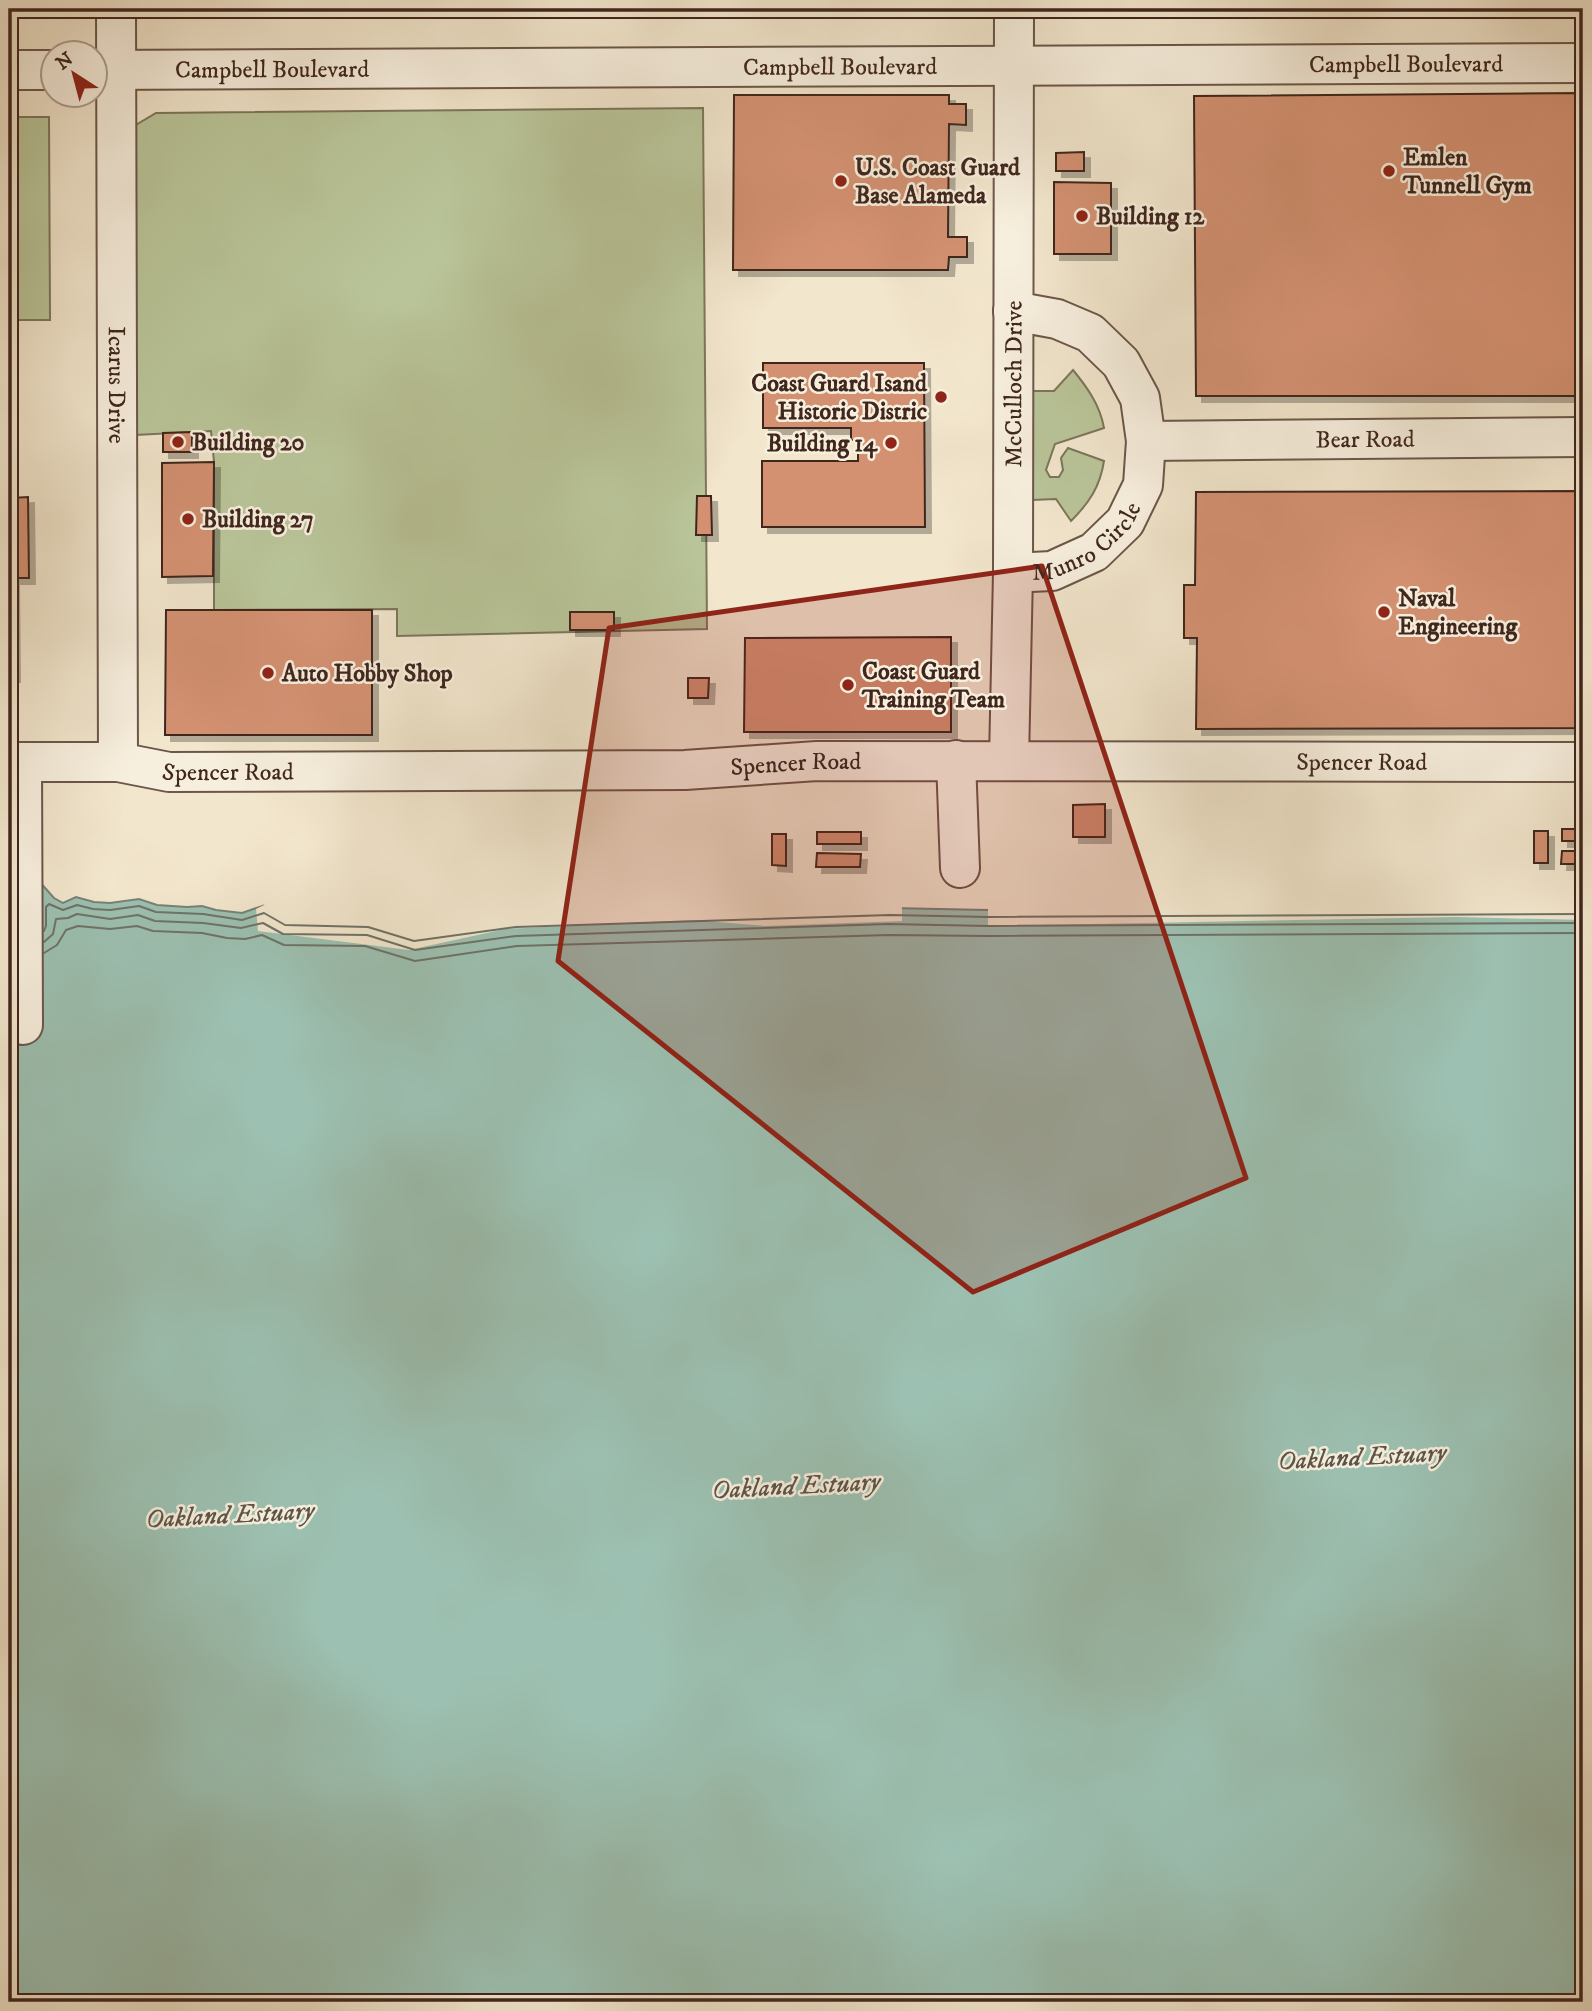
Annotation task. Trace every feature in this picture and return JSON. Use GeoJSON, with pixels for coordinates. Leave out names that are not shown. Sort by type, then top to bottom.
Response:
{"type":"FeatureCollection","features":[{"type":"Feature","properties":{"kind":"street","name":"Icarus Drive"},"geometry":{"type":"LineString","coordinates":[[108,58],[116,9]]}},
{"type":"Feature","properties":{"kind":"street","name":"McCulloch Drive"},"geometry":{"type":"LineString","coordinates":[[1009,760],[1013,573],[1014,9]]}},
{"type":"Feature","properties":{"kind":"street","name":"Campbell Boulevard"},"geometry":{"type":"LineString","coordinates":[[108,70],[1583,62]]}},
{"type":"Feature","properties":{"kind":"street"},"geometry":{"type":"LineString","coordinates":[[9,70],[38,70]]}},
{"type":"Feature","properties":{"kind":"street","name":"Icarus Drive"},"geometry":{"type":"LineString","coordinates":[[107,108],[118,762]]}},
{"type":"Feature","properties":{"kind":"street","name":"Munro Circle"},"geometry":{"type":"LineString","coordinates":[[1013,311],[1057,319],[1090,333],[1121,363],[1140,398],[1146,441],[1143,485],[1125,522],[1094,552],[1052,570],[1013,573]]}},
{"type":"Feature","properties":{"kind":"street","name":"Bear Road"},"geometry":{"type":"LineString","coordinates":[[1146,441],[1583,438]]}},
{"type":"Feature","properties":{"kind":"street","name":"Spencer Road"},"geometry":{"type":"LineString","coordinates":[[15,762],[118,762],[169,772],[685,770],[817,761],[956,760],[1583,762]]}},
{"type":"Feature","properties":{"kind":"street"},"geometry":{"type":"LineString","coordinates":[[956,760],[960,868]]}},
{"type":"Feature","properties":{"kind":"street"},"geometry":{"type":"LineString","coordinates":[[15,762],[23,1025]]}},
{"type":"Feature","properties":{"kind":"highlighted area"},"geometry":{"type":"Polygon","coordinates":[[[1042,566],[1246,1178],[973,1292],[558,961],[609,628],[1042,566]]]}},
{"type":"Feature","properties":{"kind":"shaded area"},"geometry":{"type":"Polygon","coordinates":[[[703,108],[707,629],[397,636],[397,609],[214,610],[214,462],[211,431],[136,435],[134,126],[156,113],[703,108]]]}},
{"type":"Feature","properties":{"kind":"shaded area"},"geometry":{"type":"Polygon","coordinates":[[[9,117],[49,117],[50,320],[9,320],[9,117]]]}},
{"type":"Feature","properties":{"kind":"shaded area"},"geometry":{"type":"Polygon","coordinates":[[[1073,370],[1092,397],[1104,428],[1055,444],[1046,470],[1050,477],[1059,477],[1063,470],[1061,458],[1068,448],[1104,461],[1093,494],[1071,521],[1056,499],[1032,500],[1031,391],[1054,391],[1073,370]]]}},
{"type":"Feature","properties":{"kind":"water","name":"Oakland Estuary"},"geometry":{"type":"Polygon","coordinates":[[[38,880],[54,898],[63,903],[76,897],[110,903],[139,899],[157,905],[202,906],[242,913],[265,905],[286,919],[414,935],[515,920],[890,908],[988,910],[1583,907],[1583,2002],[9,2002],[9,926],[38,880]]]}},
{"type":"Feature","properties":{"kind":"pier"},"geometry":{"type":"Polygon","coordinates":[[[265,902],[287,915],[370,916],[415,931],[515,916],[890,905],[902,906],[902,921],[766,926],[692,920],[505,929],[409,950],[258,931],[256,909],[265,902]]]}},
{"type":"Feature","properties":{"kind":"pier"},"geometry":{"type":"Polygon","coordinates":[[[1583,904],[1583,920],[1456,917],[988,926],[988,907],[1033,905],[1583,904]]]}},
{"type":"Feature","properties":{"kind":"building","name":"Emlen Tunnell Gym"},"geometry":{"type":"Polygon","coordinates":[[[1583,93],[1583,396],[1196,396],[1194,96],[1583,93]]]}},
{"type":"Feature","properties":{"kind":"building","name":"U.S. Coast Guard Base Alameda"},"geometry":{"type":"Polygon","coordinates":[[[734,95],[949,95],[949,104],[966,104],[966,125],[949,124],[948,237],[967,237],[967,257],[949,257],[948,270],[733,270],[734,95]]]}},
{"type":"Feature","properties":{"kind":"building"},"geometry":{"type":"Polygon","coordinates":[[[1084,152],[1084,171],[1056,171],[1056,153],[1084,152]]]}},
{"type":"Feature","properties":{"kind":"building","name":"Building 12"},"geometry":{"type":"Polygon","coordinates":[[[1054,182],[1111,183],[1111,254],[1054,254],[1054,182]]]}},
{"type":"Feature","properties":{"kind":"building","name":"Building 14"},"geometry":{"type":"Polygon","coordinates":[[[763,363],[924,363],[925,527],[762,527],[762,461],[858,461],[858,440],[851,440],[851,428],[763,428],[763,363]]]}},
{"type":"Feature","properties":{"kind":"building"},"geometry":{"type":"Polygon","coordinates":[[[9,399],[12,399],[11,498],[28,497],[29,578],[13,578],[14,676],[9,676],[9,399]]]}},
{"type":"Feature","properties":{"kind":"building","name":"Building 20"},"geometry":{"type":"Polygon","coordinates":[[[192,432],[192,452],[163,452],[163,433],[192,432]]]}},
{"type":"Feature","properties":{"kind":"building","name":"Building 27"},"geometry":{"type":"Polygon","coordinates":[[[214,462],[213,576],[162,577],[162,463],[214,462]]]}},
{"type":"Feature","properties":{"kind":"building","name":"Naval Engineering"},"geometry":{"type":"Polygon","coordinates":[[[1583,491],[1583,728],[1196,729],[1197,638],[1184,638],[1184,585],[1195,585],[1196,492],[1583,491]]]}},
{"type":"Feature","properties":{"kind":"building"},"geometry":{"type":"Polygon","coordinates":[[[697,496],[711,496],[712,535],[696,535],[697,496]]]}},
{"type":"Feature","properties":{"kind":"building","name":"Auto Hobby Shop"},"geometry":{"type":"Polygon","coordinates":[[[166,610],[372,610],[372,735],[165,735],[166,610]]]}},
{"type":"Feature","properties":{"kind":"building"},"geometry":{"type":"Polygon","coordinates":[[[570,612],[614,612],[614,630],[570,630],[570,612]]]}},
{"type":"Feature","properties":{"kind":"building","name":"Coast Guard Training Team"},"geometry":{"type":"Polygon","coordinates":[[[951,637],[951,732],[744,732],[745,638],[951,637]]]}},
{"type":"Feature","properties":{"kind":"building"},"geometry":{"type":"Polygon","coordinates":[[[688,678],[709,678],[708,698],[688,698],[688,678]]]}},
{"type":"Feature","properties":{"kind":"building"},"geometry":{"type":"Polygon","coordinates":[[[1105,804],[1105,837],[1073,837],[1073,805],[1105,804]]]}},
{"type":"Feature","properties":{"kind":"building"},"geometry":{"type":"Polygon","coordinates":[[[1562,829],[1583,829],[1583,841],[1562,841],[1562,829]]]}},
{"type":"Feature","properties":{"kind":"building"},"geometry":{"type":"Polygon","coordinates":[[[1534,831],[1548,831],[1548,863],[1534,863],[1534,831]]]}},
{"type":"Feature","properties":{"kind":"building"},"geometry":{"type":"Polygon","coordinates":[[[817,832],[861,832],[861,844],[817,844],[817,832]]]}},
{"type":"Feature","properties":{"kind":"building"},"geometry":{"type":"Polygon","coordinates":[[[772,834],[786,834],[786,866],[772,865],[772,834]]]}},
{"type":"Feature","properties":{"kind":"building"},"geometry":{"type":"Polygon","coordinates":[[[1562,851],[1583,851],[1583,864],[1561,864],[1562,851]]]}},
{"type":"Feature","properties":{"kind":"building"},"geometry":{"type":"Polygon","coordinates":[[[817,853],[861,854],[860,867],[816,867],[817,853]]]}},
{"type":"Feature","properties":{"kind":"place","name":"Emlen Tunnell Gym"},"geometry":{"type":"Point","coordinates":[1389,171]}},
{"type":"Feature","properties":{"kind":"place","name":"U.S. Coast Guard Base Alameda"},"geometry":{"type":"Point","coordinates":[841,181]}},
{"type":"Feature","properties":{"kind":"place","name":"Building 12"},"geometry":{"type":"Point","coordinates":[1082,216]}},
{"type":"Feature","properties":{"kind":"place","name":"Coast Guard Isand Historic Distric"},"geometry":{"type":"Point","coordinates":[941,397]}},
{"type":"Feature","properties":{"kind":"place","name":"Building 20"},"geometry":{"type":"Point","coordinates":[178,442]}},
{"type":"Feature","properties":{"kind":"place","name":"Building 14"},"geometry":{"type":"Point","coordinates":[891,443]}},
{"type":"Feature","properties":{"kind":"place","name":"Building 27"},"geometry":{"type":"Point","coordinates":[188,519]}},
{"type":"Feature","properties":{"kind":"place","name":"Naval Engineering"},"geometry":{"type":"Point","coordinates":[1384,612]}},
{"type":"Feature","properties":{"kind":"place","name":"Auto Hobby Shop"},"geometry":{"type":"Point","coordinates":[268,673]}},
{"type":"Feature","properties":{"kind":"place","name":"Coast Guard Training Team"},"geometry":{"type":"Point","coordinates":[848,685]}}]}
